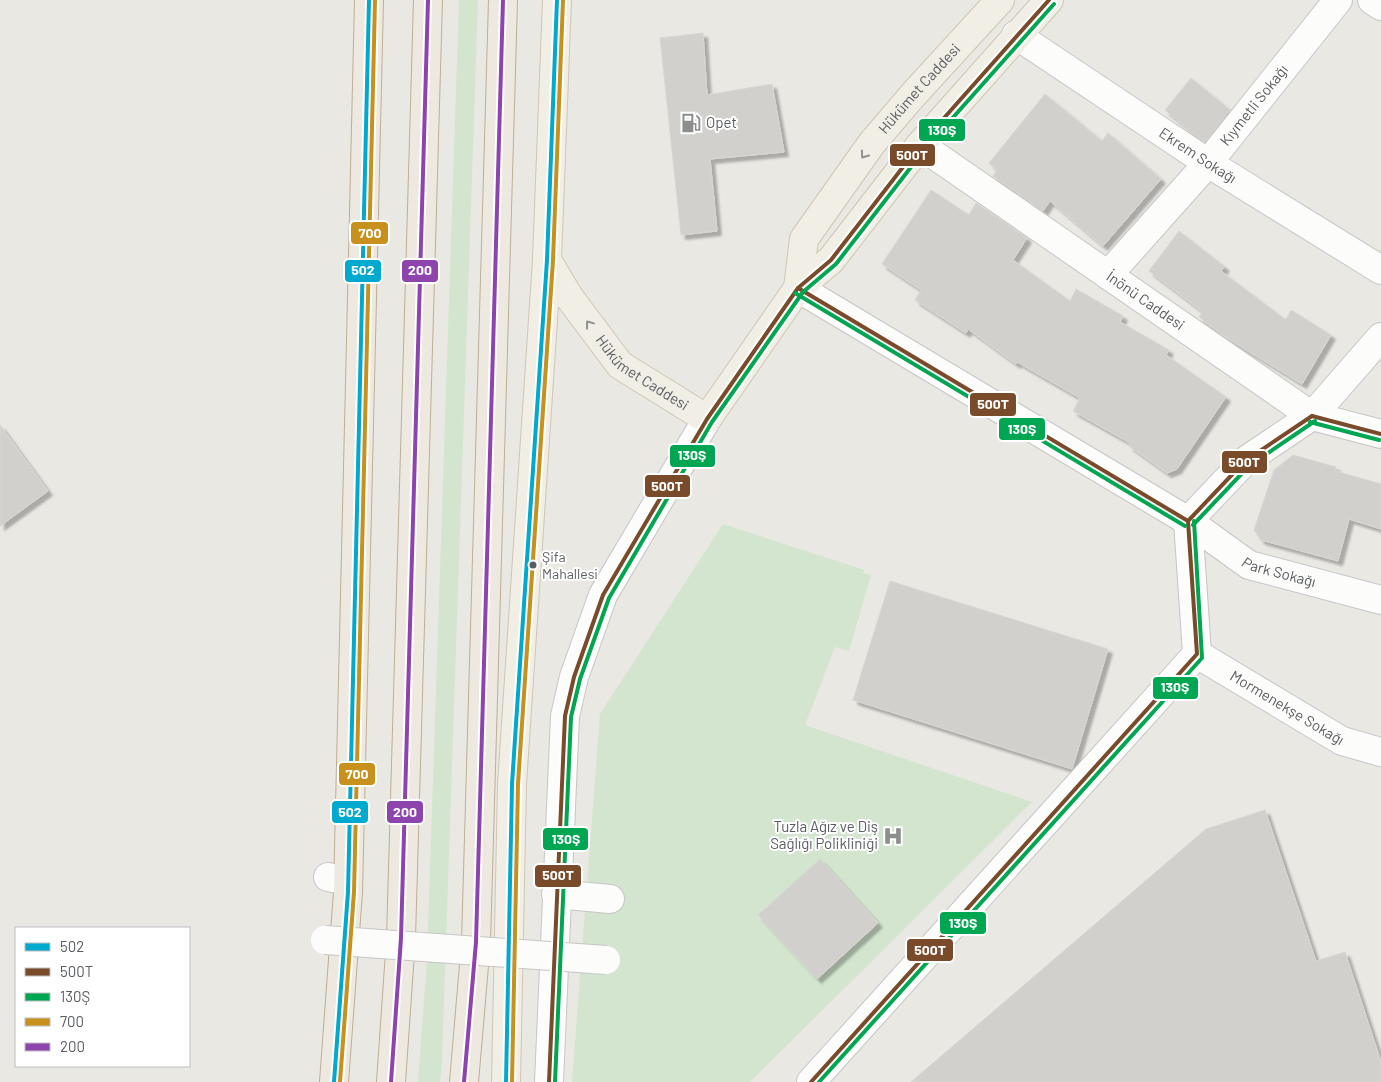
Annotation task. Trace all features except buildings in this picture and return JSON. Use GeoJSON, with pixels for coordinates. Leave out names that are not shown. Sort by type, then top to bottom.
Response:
{"type":"FeatureCollection","features":[{"type":"Feature","properties":{"kind":"highway"},"geometry":{"type":"LineString","coordinates":[[334,1082],[338,879],[369,0]]}},
{"type":"Feature","properties":{"kind":"highway"},"geometry":{"type":"LineString","coordinates":[[391,1082],[402,928],[428,0]]}},
{"type":"Feature","properties":{"kind":"highway"},"geometry":{"type":"LineString","coordinates":[[464,1082],[476,942],[503,0]]}},
{"type":"Feature","properties":{"kind":"main road"},"geometry":{"type":"LineString","coordinates":[[506,1082],[512,784],[547,260],[557,0]]}},
{"type":"Feature","properties":{"kind":"main road","name":"Hükümet Caddesi"},"geometry":{"type":"LineString","coordinates":[[798,288],[804,239],[872,143],[1000,0]]}},
{"type":"Feature","properties":{"kind":"main road","name":"Hükümet Caddesi"},"geometry":{"type":"LineString","coordinates":[[547,260],[569,297],[620,365],[707,419],[798,288],[831,260],[920,145],[1049,0]]}},
{"type":"Feature","properties":{"kind":"street","name":"Kıymetli Sokağı"},"geometry":{"type":"LineString","coordinates":[[1108,275],[1208,163],[1338,0]]}},
{"type":"Feature","properties":{"kind":"street"},"geometry":{"type":"LineString","coordinates":[[1372,0],[1381,6]]}},
{"type":"Feature","properties":{"kind":"street","name":"Ekrem Sokağı"},"geometry":{"type":"LineString","coordinates":[[1016,36],[1208,163],[1381,270]]}},
{"type":"Feature","properties":{"kind":"street","name":"İnönü Caddesi"},"geometry":{"type":"LineString","coordinates":[[920,145],[1312,416],[1381,434]]}},
{"type":"Feature","properties":{"kind":"street","name":"Park Sokağı"},"geometry":{"type":"LineString","coordinates":[[798,288],[1188,521],[1249,564],[1381,600]]}},
{"type":"Feature","properties":{"kind":"street"},"geometry":{"type":"LineString","coordinates":[[811,1082],[1197,654],[1188,521],[1245,460],[1312,416],[1381,337]]}},
{"type":"Feature","properties":{"kind":"street"},"geometry":{"type":"LineString","coordinates":[[548,1082],[566,716],[574,677],[603,595],[707,419]]}},
{"type":"Feature","properties":{"kind":"street","name":"Mormenekşe Sokağı"},"geometry":{"type":"LineString","coordinates":[[1197,654],[1342,741],[1381,752]]}},
{"type":"Feature","properties":{"kind":"street"},"geometry":{"type":"LineString","coordinates":[[556,894],[610,898]]}},
{"type":"Feature","properties":{"kind":"street"},"geometry":{"type":"LineString","coordinates":[[325,940],[606,960]]}},
{"type":"Feature","properties":{"kind":"green space"},"geometry":{"type":"Polygon","coordinates":[[[459,0],[478,0],[442,1060],[440,1082],[418,1082],[427,960],[459,0]]]}},
{"type":"Feature","properties":{"kind":"green space"},"geometry":{"type":"Polygon","coordinates":[[[723,524],[864,570],[863,573],[871,575],[849,651],[835,647],[805,725],[1032,802],[750,1082],[572,1082],[600,714],[723,524]]]}},
{"type":"Feature","properties":{"kind":"transit line","name":"502"},"geometry":{"type":"LineString","coordinates":[[334,1082],[348,892],[369,0]]}},
{"type":"Feature","properties":{"kind":"transit line","name":"700"},"geometry":{"type":"LineString","coordinates":[[340,1082],[354,892],[375,0]]}},
{"type":"Feature","properties":{"kind":"transit line","name":"200"},"geometry":{"type":"LineString","coordinates":[[391,1082],[401,938],[428,0]]}},
{"type":"Feature","properties":{"kind":"transit line","name":"200"},"geometry":{"type":"LineString","coordinates":[[464,1082],[476,942],[503,0]]}},
{"type":"Feature","properties":{"kind":"transit line","name":"502"},"geometry":{"type":"LineString","coordinates":[[506,1082],[512,784],[547,260],[557,0]]}},
{"type":"Feature","properties":{"kind":"transit line","name":"700"},"geometry":{"type":"LineString","coordinates":[[512,1082],[518,784],[553,260],[563,0]]}},
{"type":"Feature","properties":{"kind":"transit line","name":"500T"},"geometry":{"type":"LineString","coordinates":[[549,1082],[565,716],[574,677],[603,595],[707,419],[798,288],[831,260],[920,145],[1049,0]]}},
{"type":"Feature","properties":{"kind":"transit line","name":"130Ş"},"geometry":{"type":"LineString","coordinates":[[555,1082],[571,717],[580,679],[609,598],[712,422],[803,292],[836,264],[925,149],[1054,4]]}},
{"type":"Feature","properties":{"kind":"transit line","name":"500T"},"geometry":{"type":"LineString","coordinates":[[798,288],[1188,521]]}},
{"type":"Feature","properties":{"kind":"transit line","name":"130Ş"},"geometry":{"type":"LineString","coordinates":[[795,293],[1185,526]]}},
{"type":"Feature","properties":{"kind":"transit line","name":"500T"},"geometry":{"type":"LineString","coordinates":[[1312,416],[1381,434]]}},
{"type":"Feature","properties":{"kind":"transit line","name":"500T"},"geometry":{"type":"LineString","coordinates":[[1188,521],[1245,461],[1312,416]]}},
{"type":"Feature","properties":{"kind":"transit line","name":"130Ş"},"geometry":{"type":"LineString","coordinates":[[1193,525],[1249,466],[1315,421]]}},
{"type":"Feature","properties":{"kind":"transit line","name":"130Ş"},"geometry":{"type":"LineString","coordinates":[[1310,422],[1379,440]]}},
{"type":"Feature","properties":{"kind":"transit line","name":"500T"},"geometry":{"type":"LineString","coordinates":[[811,1082],[1197,654],[1188,521]]}},
{"type":"Feature","properties":{"kind":"transit line","name":"130Ş"},"geometry":{"type":"LineString","coordinates":[[819,1082],[1202,658],[1194,521]]}},
{"type":"Feature","properties":{"kind":"place","name":"Opet"},"geometry":{"type":"Point","coordinates":[691,123]}},
{"type":"Feature","properties":{"kind":"place","name":"Şifa Mahallesi"},"geometry":{"type":"Point","coordinates":[533,565]}},
{"type":"Feature","properties":{"kind":"place","name":"Tuzla Ağız ve Diş Sağlığı Polikliniği"},"geometry":{"type":"Point","coordinates":[893,836]}}]}
